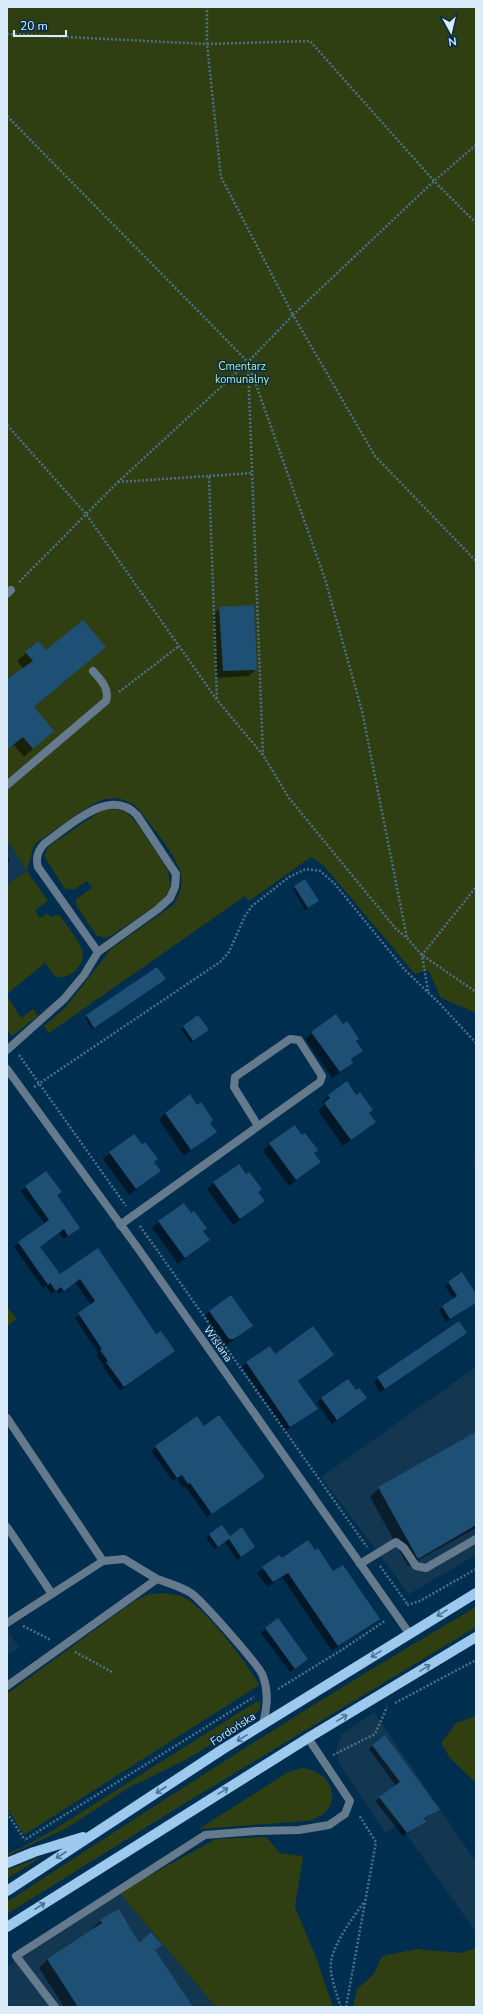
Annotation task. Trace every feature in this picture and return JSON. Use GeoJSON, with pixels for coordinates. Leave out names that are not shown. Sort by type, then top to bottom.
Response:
{"type":"FeatureCollection","features":[{"type":"Feature","properties":{"kind":"main road","name":"Fordońska"},"geometry":{"type":"LineString","coordinates":[[7,1891],[264,1724],[476,1593]]}},
{"type":"Feature","properties":{"kind":"main road"},"geometry":{"type":"LineString","coordinates":[[7,1927],[308,1738],[476,1637]]}},
{"type":"Feature","properties":{"kind":"main road"},"geometry":{"type":"LineString","coordinates":[[7,1863],[34,1852],[94,1834]]}},
{"type":"Feature","properties":{"kind":"street"},"geometry":{"type":"LineString","coordinates":[[7,785],[106,701],[108,694],[104,685],[93,671]]}},
{"type":"Feature","properties":{"kind":"street"},"geometry":{"type":"LineString","coordinates":[[10,1048],[64,999],[84,975],[98,952],[165,904],[173,892],[176,880],[173,869],[137,815],[132,810],[119,804],[105,804],[98,807],[45,843],[40,848],[37,862],[38,867],[98,952]]}},
{"type":"Feature","properties":{"kind":"street"},"geometry":{"type":"LineString","coordinates":[[120,1225],[320,1082],[322,1076],[299,1040],[290,1039],[235,1077],[234,1087],[258,1126]]}},
{"type":"Feature","properties":{"kind":"street","name":"Wiślana"},"geometry":{"type":"LineString","coordinates":[[7,1069],[120,1225],[409,1633]]}},
{"type":"Feature","properties":{"kind":"street"},"geometry":{"type":"LineString","coordinates":[[7,1418],[103,1561]]}},
{"type":"Feature","properties":{"kind":"street"},"geometry":{"type":"LineString","coordinates":[[7,1527],[52,1594]]}},
{"type":"Feature","properties":{"kind":"street"},"geometry":{"type":"LineString","coordinates":[[360,1564],[396,1542],[404,1548],[416,1566],[426,1568],[476,1539]]}},
{"type":"Feature","properties":{"kind":"street"},"geometry":{"type":"LineString","coordinates":[[9,1619],[52,1594],[103,1561],[124,1559],[157,1579],[191,1593],[221,1623],[263,1674],[267,1692],[267,1706],[264,1724]]}},
{"type":"Feature","properties":{"kind":"street"},"geometry":{"type":"LineString","coordinates":[[7,1686],[157,1579]]}},
{"type":"Feature","properties":{"kind":"street"},"geometry":{"type":"LineString","coordinates":[[55,2007],[16,1956],[205,1835],[257,1831],[299,1830],[329,1825],[345,1814],[350,1801],[308,1738]]}},
{"type":"Feature","properties":{"kind":"path"},"geometry":{"type":"LineString","coordinates":[[207,7],[207,44],[221,177],[293,314],[375,456],[476,561]]}},
{"type":"Feature","properties":{"kind":"path"},"geometry":{"type":"LineString","coordinates":[[7,34],[207,44],[310,41],[434,181],[476,223]]}},
{"type":"Feature","properties":{"kind":"path"},"geometry":{"type":"LineString","coordinates":[[7,116],[248,362],[332,601],[362,711],[408,938]]}},
{"type":"Feature","properties":{"kind":"path"},"geometry":{"type":"LineString","coordinates":[[9,592],[118,482],[248,362],[293,314],[434,181],[476,145]]}},
{"type":"Feature","properties":{"kind":"path"},"geometry":{"type":"LineString","coordinates":[[248,362],[263,755]]}},
{"type":"Feature","properties":{"kind":"path"},"geometry":{"type":"LineString","coordinates":[[7,425],[86,514],[217,700],[263,755],[289,798],[396,929],[408,938],[422,955],[476,992]]}},
{"type":"Feature","properties":{"kind":"path"},"geometry":{"type":"LineString","coordinates":[[118,482],[252,473]]}},
{"type":"Feature","properties":{"kind":"path"},"geometry":{"type":"LineString","coordinates":[[209,476],[217,700]]}},
{"type":"Feature","properties":{"kind":"path"},"geometry":{"type":"LineString","coordinates":[[106,701],[179,646]]}},
{"type":"Feature","properties":{"kind":"path"},"geometry":{"type":"LineString","coordinates":[[24,1094],[220,962],[229,952],[245,916],[252,906],[289,877],[306,869],[320,871],[334,883],[404,969],[476,1043]]}},
{"type":"Feature","properties":{"kind":"path"},"geometry":{"type":"LineString","coordinates":[[428,992],[422,955],[476,887]]}},
{"type":"Feature","properties":{"kind":"path"},"geometry":{"type":"LineString","coordinates":[[10,1048],[40,1084],[408,1605]]}},
{"type":"Feature","properties":{"kind":"path"},"geometry":{"type":"LineString","coordinates":[[476,1159],[476,1166]]}},
{"type":"Feature","properties":{"kind":"path"},"geometry":{"type":"LineString","coordinates":[[18,1843],[254,1697],[278,1689],[340,1651],[408,1605],[420,1600],[476,1568]]}},
{"type":"Feature","properties":{"kind":"path"},"geometry":{"type":"LineString","coordinates":[[322,1760],[375,1734],[386,1708],[476,1660]]}},
{"type":"Feature","properties":{"kind":"path"},"geometry":{"type":"LineString","coordinates":[[346,2007],[376,1842],[350,1801]]}},
{"type":"Feature","properties":{"kind":"path"},"geometry":{"type":"LineString","coordinates":[[7,1812],[25,1840]]}},
{"type":"Feature","properties":{"kind":"path"},"geometry":{"type":"LineString","coordinates":[[341,2007],[336,1994],[331,1962],[343,1932],[365,1901]]}},
{"type":"Feature","properties":{"kind":"shaded area"},"geometry":{"type":"Polygon","coordinates":[[[7,840],[27,871],[7,885],[7,840]]]}},
{"type":"Feature","properties":{"kind":"shaded area"},"geometry":{"type":"Polygon","coordinates":[[[476,1367],[476,1555],[409,1594],[321,1477],[476,1367]]]}},
{"type":"Feature","properties":{"kind":"shaded area"},"geometry":{"type":"Polygon","coordinates":[[[7,1630],[19,1648],[7,1655],[7,1630]]]}},
{"type":"Feature","properties":{"kind":"shaded area"},"geometry":{"type":"Polygon","coordinates":[[[374,1712],[476,1862],[476,1932],[399,1824],[385,1833],[339,1763],[337,1748],[341,1735],[374,1712]]]}},
{"type":"Feature","properties":{"kind":"shaded area"},"geometry":{"type":"Polygon","coordinates":[[[119,1892],[216,2007],[7,2007],[7,1966],[119,1892]]]}},
{"type":"Feature","properties":{"kind":"green space","name":"Cmentarz komunalny"},"geometry":{"type":"Polygon","coordinates":[[[7,7],[476,7],[476,1013],[441,998],[428,970],[415,974],[324,866],[311,857],[249,901],[245,896],[49,1033],[44,1026],[65,1008],[111,949],[173,905],[180,891],[181,875],[175,859],[137,807],[119,799],[111,798],[103,800],[88,807],[36,843],[33,848],[27,871],[7,840],[7,7]]]}},
{"type":"Feature","properties":{"kind":"green space"},"geometry":{"type":"Polygon","coordinates":[[[114,809],[126,812],[136,822],[168,870],[170,883],[169,890],[162,901],[106,938],[96,935],[76,905],[76,899],[92,888],[87,881],[75,889],[65,889],[44,856],[48,847],[96,814],[102,810],[114,809]]]}},
{"type":"Feature","properties":{"kind":"green space"},"geometry":{"type":"Polygon","coordinates":[[[27,871],[48,901],[35,910],[40,918],[47,913],[51,917],[57,915],[60,916],[77,940],[83,955],[77,969],[68,975],[59,977],[54,975],[45,963],[7,994],[7,885],[27,871]]]}},
{"type":"Feature","properties":{"kind":"green space"},"geometry":{"type":"Polygon","coordinates":[[[7,996],[21,1018],[33,1009],[38,1016],[12,1036],[7,1030],[7,996]]]}},
{"type":"Feature","properties":{"kind":"green space"},"geometry":{"type":"Polygon","coordinates":[[[7,1307],[17,1319],[7,1326],[7,1307]]]}},
{"type":"Feature","properties":{"kind":"green space"},"geometry":{"type":"Polygon","coordinates":[[[165,1593],[183,1597],[214,1623],[245,1663],[259,1685],[24,1835],[7,1808],[7,1694],[134,1601],[149,1594],[165,1593]]]}},
{"type":"Feature","properties":{"kind":"green space"},"geometry":{"type":"Polygon","coordinates":[[[476,1607],[476,1627],[182,1805],[7,1914],[7,1902],[298,1715],[416,1642],[476,1607]]]}},
{"type":"Feature","properties":{"kind":"green space"},"geometry":{"type":"Polygon","coordinates":[[[256,1702],[260,1702],[260,1709],[246,1724],[185,1760],[128,1788],[67,1828],[7,1856],[7,1853],[21,1848],[50,1832],[256,1702]]]}},
{"type":"Feature","properties":{"kind":"green space"},"geometry":{"type":"Polygon","coordinates":[[[476,1716],[476,1783],[450,1758],[441,1743],[456,1723],[476,1716]]]}},
{"type":"Feature","properties":{"kind":"green space"},"geometry":{"type":"Polygon","coordinates":[[[302,1768],[314,1771],[323,1777],[329,1784],[332,1793],[332,1801],[328,1809],[320,1816],[308,1821],[199,1829],[288,1772],[302,1768]]]}},
{"type":"Feature","properties":{"kind":"green space"},"geometry":{"type":"Polygon","coordinates":[[[266,1837],[280,1853],[303,1856],[295,1907],[317,1960],[333,2007],[216,2007],[119,1892],[216,1839],[266,1837]]]}},
{"type":"Feature","properties":{"kind":"green space"},"geometry":{"type":"Polygon","coordinates":[[[43,1856],[7,1879],[7,1870],[43,1856]]]}},
{"type":"Feature","properties":{"kind":"green space"},"geometry":{"type":"Polygon","coordinates":[[[476,1948],[476,2007],[353,2007],[357,1989],[374,1974],[382,1956],[417,1949],[460,1953],[476,1948]]]}},
{"type":"Feature","properties":{"kind":"building"},"geometry":{"type":"Polygon","coordinates":[[[254,605],[257,670],[223,671],[219,607],[254,605]]]}},
{"type":"Feature","properties":{"kind":"building"},"geometry":{"type":"Polygon","coordinates":[[[83,620],[106,647],[34,707],[54,731],[33,749],[23,737],[7,750],[7,679],[33,661],[25,652],[38,641],[46,650],[83,620]]]}},
{"type":"Feature","properties":{"kind":"building"},"geometry":{"type":"Polygon","coordinates":[[[305,879],[319,901],[308,908],[294,886],[305,879]]]}},
{"type":"Feature","properties":{"kind":"building"},"geometry":{"type":"Polygon","coordinates":[[[157,967],[166,979],[94,1028],[86,1015],[157,967]]]}},
{"type":"Feature","properties":{"kind":"building"},"geometry":{"type":"Polygon","coordinates":[[[336,1014],[343,1024],[347,1021],[359,1039],[356,1041],[363,1051],[351,1059],[353,1063],[340,1072],[311,1032],[336,1014]]]}},
{"type":"Feature","properties":{"kind":"building"},"geometry":{"type":"Polygon","coordinates":[[[198,1015],[209,1030],[193,1041],[183,1026],[198,1015]]]}},
{"type":"Feature","properties":{"kind":"building"},"geometry":{"type":"Polygon","coordinates":[[[347,1081],[356,1095],[360,1092],[373,1110],[369,1113],[376,1122],[351,1140],[324,1103],[330,1098],[328,1095],[347,1081]]]}},
{"type":"Feature","properties":{"kind":"building"},"geometry":{"type":"Polygon","coordinates":[[[190,1094],[197,1105],[201,1102],[213,1120],[210,1123],[217,1132],[191,1150],[165,1113],[190,1094]]]}},
{"type":"Feature","properties":{"kind":"building"},"geometry":{"type":"Polygon","coordinates":[[[295,1125],[302,1135],[305,1133],[318,1150],[314,1153],[321,1162],[296,1180],[269,1143],[295,1125]]]}},
{"type":"Feature","properties":{"kind":"building"},"geometry":{"type":"Polygon","coordinates":[[[134,1134],[142,1144],[145,1142],[158,1159],[154,1162],[161,1171],[136,1189],[109,1152],[134,1134]]]}},
{"type":"Feature","properties":{"kind":"building"},"geometry":{"type":"Polygon","coordinates":[[[239,1164],[246,1174],[249,1172],[262,1189],[258,1192],[265,1201],[240,1219],[213,1182],[239,1164]]]}},
{"type":"Feature","properties":{"kind":"building"},"geometry":{"type":"Polygon","coordinates":[[[46,1171],[62,1192],[57,1195],[80,1228],[68,1236],[64,1229],[40,1247],[60,1274],[98,1248],[156,1334],[161,1331],[175,1351],[124,1387],[106,1362],[108,1361],[100,1350],[102,1349],[78,1313],[95,1301],[80,1279],[64,1291],[61,1287],[56,1291],[50,1283],[48,1285],[18,1242],[49,1220],[25,1186],[46,1171]]]}},
{"type":"Feature","properties":{"kind":"building"},"geometry":{"type":"Polygon","coordinates":[[[184,1203],[191,1213],[194,1211],[207,1228],[203,1231],[210,1240],[185,1258],[158,1221],[184,1203]]]}},
{"type":"Feature","properties":{"kind":"building"},"geometry":{"type":"Polygon","coordinates":[[[462,1272],[476,1294],[476,1303],[450,1319],[442,1306],[457,1296],[448,1282],[462,1272]]]}},
{"type":"Feature","properties":{"kind":"building"},"geometry":{"type":"Polygon","coordinates":[[[231,1295],[253,1326],[234,1339],[229,1339],[209,1311],[231,1295]]]}},
{"type":"Feature","properties":{"kind":"building"},"geometry":{"type":"Polygon","coordinates":[[[459,1321],[467,1333],[385,1389],[377,1377],[459,1321]]]}},
{"type":"Feature","properties":{"kind":"building"},"geometry":{"type":"Polygon","coordinates":[[[313,1326],[334,1355],[298,1381],[318,1409],[290,1427],[246,1362],[270,1346],[275,1354],[313,1326]]]}},
{"type":"Feature","properties":{"kind":"building"},"geometry":{"type":"Polygon","coordinates":[[[348,1379],[356,1390],[359,1388],[367,1398],[337,1420],[321,1398],[348,1379]]]}},
{"type":"Feature","properties":{"kind":"building"},"geometry":{"type":"Polygon","coordinates":[[[219,1415],[265,1477],[212,1514],[190,1483],[188,1484],[182,1475],[177,1478],[155,1446],[197,1416],[204,1426],[219,1415]]]}},
{"type":"Feature","properties":{"kind":"building"},"geometry":{"type":"Polygon","coordinates":[[[476,1432],[476,1525],[418,1559],[378,1487],[476,1432]]]}},
{"type":"Feature","properties":{"kind":"building"},"geometry":{"type":"Polygon","coordinates":[[[222,1525],[230,1536],[242,1527],[255,1547],[241,1557],[229,1539],[218,1547],[209,1534],[222,1525]]]}},
{"type":"Feature","properties":{"kind":"building"},"geometry":{"type":"Polygon","coordinates":[[[308,1540],[315,1550],[318,1548],[333,1571],[343,1565],[380,1619],[338,1646],[288,1573],[273,1582],[262,1567],[279,1555],[282,1558],[308,1540]]]}},
{"type":"Feature","properties":{"kind":"building"},"geometry":{"type":"Polygon","coordinates":[[[278,1618],[308,1659],[295,1669],[265,1628],[278,1618]]]}},
{"type":"Feature","properties":{"kind":"building"},"geometry":{"type":"Polygon","coordinates":[[[385,1735],[440,1810],[424,1818],[426,1822],[407,1833],[379,1797],[400,1782],[372,1745],[385,1735]]]}},
{"type":"Feature","properties":{"kind":"building"},"geometry":{"type":"Polygon","coordinates":[[[119,1909],[139,1943],[151,1932],[162,1945],[155,1950],[193,2007],[78,2007],[47,1959],[102,1923],[100,1920],[119,1909]]]}}]}
